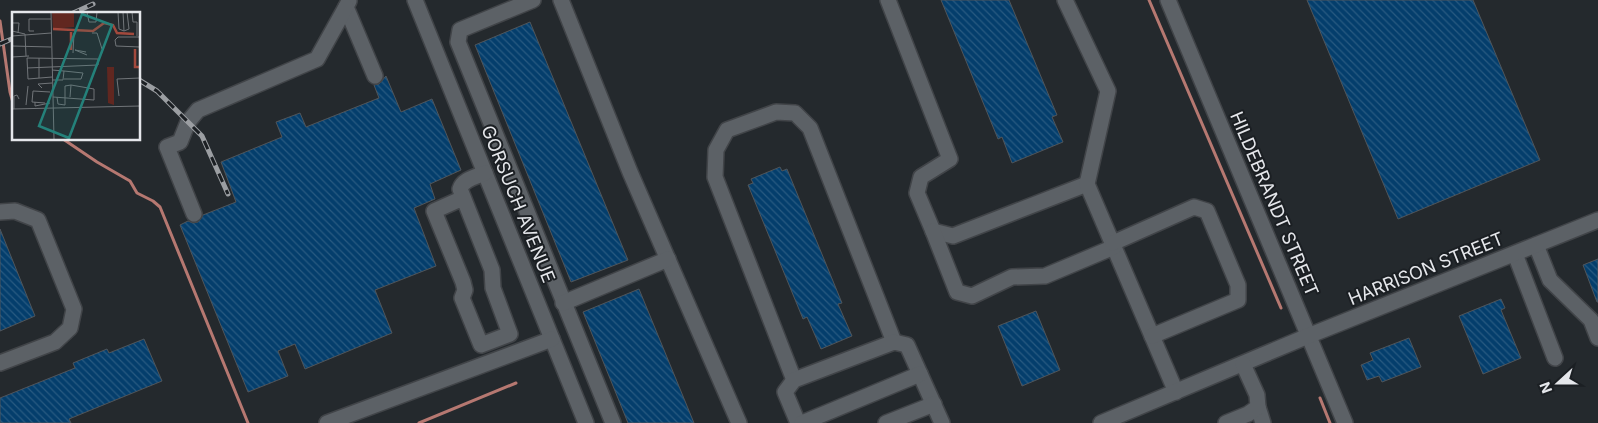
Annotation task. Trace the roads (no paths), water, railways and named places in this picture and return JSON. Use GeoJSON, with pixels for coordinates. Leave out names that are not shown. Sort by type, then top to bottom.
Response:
{"type":"FeatureCollection","features":[{"type":"Feature","properties":{"kind":"street","name":"GORSUCH AVENUE"},"geometry":{"type":"LineString","coordinates":[[415,0],[586,423]]}},
{"type":"Feature","properties":{"kind":"street"},"geometry":{"type":"LineString","coordinates":[[533,0],[460,30],[458,42],[613,423]]}},
{"type":"Feature","properties":{"kind":"street"},"geometry":{"type":"LineString","coordinates":[[561,0],[630,172],[739,423]]}},
{"type":"Feature","properties":{"kind":"street"},"geometry":{"type":"LineString","coordinates":[[888,0],[950,159],[921,177],[916,193],[957,292],[972,296],[1012,277],[1046,276],[1194,207],[1207,211],[1238,285],[1238,300],[1152,336]]}},
{"type":"Feature","properties":{"kind":"street"},"geometry":{"type":"LineString","coordinates":[[1065,0],[1108,91],[1087,184],[1176,392]]}},
{"type":"Feature","properties":{"kind":"street","name":"HILDEBRANDT STREET"},"geometry":{"type":"LineString","coordinates":[[1168,0],[1345,423]]}},
{"type":"Feature","properties":{"kind":"street"},"geometry":{"type":"LineString","coordinates":[[348,3],[375,76]]}},
{"type":"Feature","properties":{"kind":"street"},"geometry":{"type":"LineString","coordinates":[[194,214],[167,147],[180,142],[188,122],[198,110],[317,59],[348,3]]}},
{"type":"Feature","properties":{"kind":"street"},"geometry":{"type":"LineString","coordinates":[[794,380],[715,178],[716,150],[727,130],[776,112],[795,113],[810,128],[894,342]]}},
{"type":"Feature","properties":{"kind":"street"},"geometry":{"type":"LineString","coordinates":[[463,198],[434,211],[463,282],[465,290],[462,298],[481,345],[510,334],[493,288],[492,270],[460,189],[461,184],[485,173]]}},
{"type":"Feature","properties":{"kind":"street"},"geometry":{"type":"LineString","coordinates":[[933,231],[954,236],[1087,184]]}},
{"type":"Feature","properties":{"kind":"street"},"geometry":{"type":"LineString","coordinates":[[0,212],[15,211],[38,220],[74,308],[70,328],[55,342],[0,364]]}},
{"type":"Feature","properties":{"kind":"street","name":"HARRISON STREET"},"geometry":{"type":"LineString","coordinates":[[1101,423],[1308,336],[1598,220]]}},
{"type":"Feature","properties":{"kind":"street"},"geometry":{"type":"LineString","coordinates":[[1536,245],[1550,280],[1591,320],[1598,338]]}},
{"type":"Feature","properties":{"kind":"street"},"geometry":{"type":"LineString","coordinates":[[1515,254],[1555,358]]}},
{"type":"Feature","properties":{"kind":"street"},"geometry":{"type":"LineString","coordinates":[[563,303],[668,259]]}},
{"type":"Feature","properties":{"kind":"street"},"geometry":{"type":"LineString","coordinates":[[326,423],[552,339]]}},
{"type":"Feature","properties":{"kind":"street"},"geometry":{"type":"LineString","coordinates":[[798,423],[785,392],[794,380],[894,342],[907,345],[942,423]]}},
{"type":"Feature","properties":{"kind":"street"},"geometry":{"type":"LineString","coordinates":[[1243,364],[1257,395],[1258,407],[1263,423]]}},
{"type":"Feature","properties":{"kind":"street"},"geometry":{"type":"LineString","coordinates":[[802,423],[920,374]]}},
{"type":"Feature","properties":{"kind":"street"},"geometry":{"type":"LineString","coordinates":[[886,423],[934,404]]}},
{"type":"Feature","properties":{"kind":"street"},"geometry":{"type":"LineString","coordinates":[[1226,423],[1248,414],[1258,407]]}},
{"type":"Feature","properties":{"kind":"waterway"},"geometry":{"type":"LineString","coordinates":[[1149,0],[1281,308]]}},
{"type":"Feature","properties":{"kind":"waterway"},"geometry":{"type":"LineString","coordinates":[[0,21],[12,99]]}},
{"type":"Feature","properties":{"kind":"waterway"},"geometry":{"type":"LineString","coordinates":[[64,140],[130,181],[137,193],[160,207],[248,423]]}},
{"type":"Feature","properties":{"kind":"waterway"},"geometry":{"type":"LineString","coordinates":[[419,423],[516,383]]}},
{"type":"Feature","properties":{"kind":"waterway"},"geometry":{"type":"LineString","coordinates":[[1320,398],[1330,423]]}},
{"type":"Feature","properties":{"kind":"railway"},"geometry":{"type":"LineString","coordinates":[[75,12],[93,4]]}},
{"type":"Feature","properties":{"kind":"railway"},"geometry":{"type":"LineString","coordinates":[[0,44],[12,39]]}},
{"type":"Feature","properties":{"kind":"railway"},"geometry":{"type":"LineString","coordinates":[[140,81],[157,91],[202,136],[228,194]]}}]}
